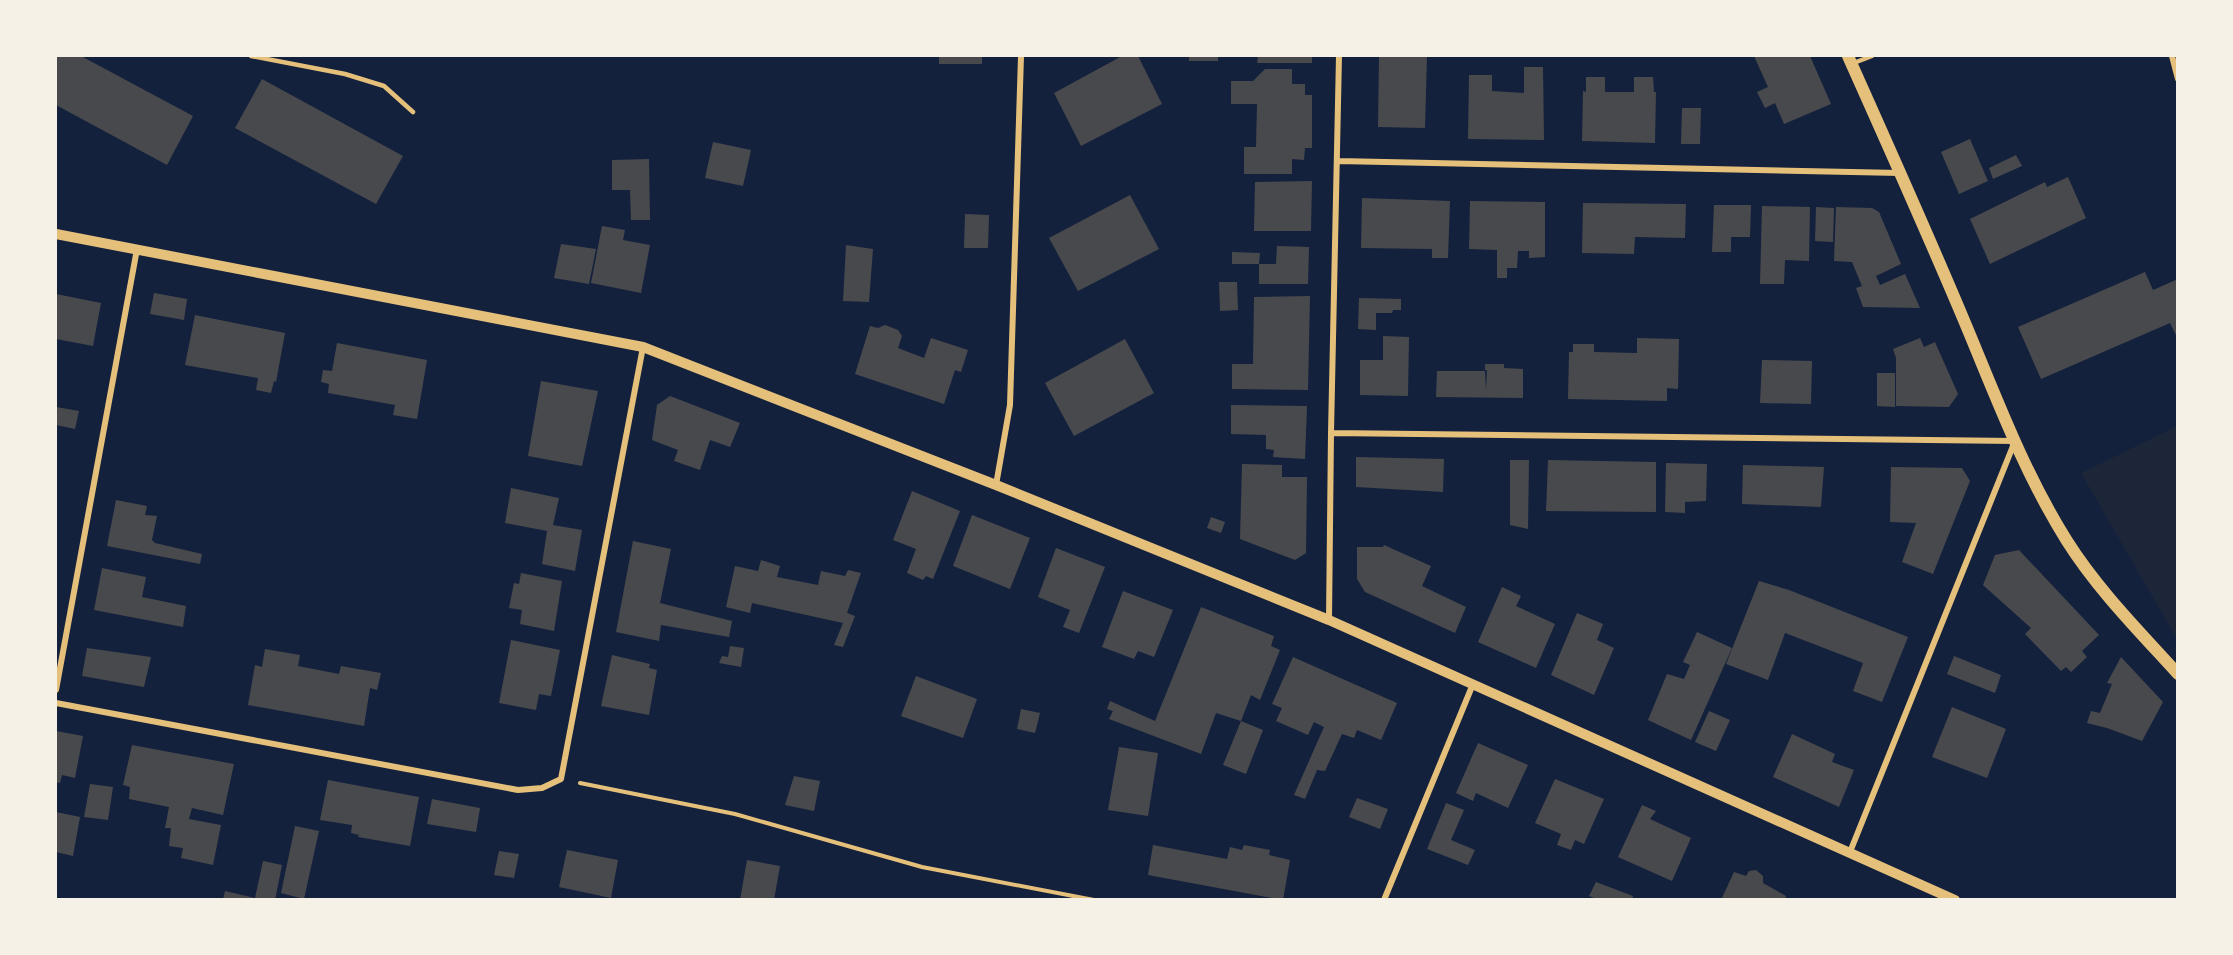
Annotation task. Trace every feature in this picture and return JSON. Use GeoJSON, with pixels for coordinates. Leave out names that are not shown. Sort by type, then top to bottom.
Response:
{"type":"FeatureCollection","features":[{"type":"Feature","properties":{"kind":"main road"},"geometry":{"type":"LineString","coordinates":[[1850,60],[2040,494],[2067,541],[2098,586],[2178,674]]}},
{"type":"Feature","properties":{"kind":"street"},"geometry":{"type":"LineString","coordinates":[[996,485],[1010,405],[1021,56]]}},
{"type":"Feature","properties":{"kind":"street"},"geometry":{"type":"LineString","coordinates":[[1329,620],[1340,56]]}},
{"type":"Feature","properties":{"kind":"street"},"geometry":{"type":"LineString","coordinates":[[2172,56],[2178,79]]}},
{"type":"Feature","properties":{"kind":"street"},"geometry":{"type":"LineString","coordinates":[[1338,161],[1900,173]]}},
{"type":"Feature","properties":{"kind":"street"},"geometry":{"type":"LineString","coordinates":[[56,234],[643,347],[996,485],[1329,620],[1955,900]]}},
{"type":"Feature","properties":{"kind":"street"},"geometry":{"type":"LineString","coordinates":[[56,690],[138,249]]}},
{"type":"Feature","properties":{"kind":"street"},"geometry":{"type":"LineString","coordinates":[[56,703],[518,790],[542,788],[561,779],[643,347]]}},
{"type":"Feature","properties":{"kind":"street"},"geometry":{"type":"LineString","coordinates":[[1331,433],[2015,441],[1850,852]]}},
{"type":"Feature","properties":{"kind":"street"},"geometry":{"type":"LineString","coordinates":[[1384,900],[1473,683]]}},
{"type":"Feature","properties":{"kind":"lane"},"geometry":{"type":"LineString","coordinates":[[251,56],[345,74],[384,86],[413,112]]}},
{"type":"Feature","properties":{"kind":"lane"},"geometry":{"type":"LineString","coordinates":[[1850,60],[1872,56]]}},
{"type":"Feature","properties":{"kind":"path"},"geometry":{"type":"LineString","coordinates":[[561,779],[735,814],[922,867],[1094,900]]}},
{"type":"Feature","properties":{"kind":"shaded area"},"geometry":{"type":"Polygon","coordinates":[[[2177,423],[2178,639],[2081,473],[2177,426],[2177,423]]]}},
{"type":"Feature","properties":{"kind":"building"},"geometry":{"type":"Polygon","coordinates":[[[56,56],[81,56],[193,116],[167,165],[56,105],[56,56]]]}},
{"type":"Feature","properties":{"kind":"building"},"geometry":{"type":"Polygon","coordinates":[[[939,56],[982,56],[982,64],[939,64],[939,56]]]}},
{"type":"Feature","properties":{"kind":"building"},"geometry":{"type":"Polygon","coordinates":[[[1122,56],[1138,56],[1162,104],[1081,146],[1054,93],[1122,56]]]}},
{"type":"Feature","properties":{"kind":"building"},"geometry":{"type":"Polygon","coordinates":[[[1189,56],[1218,56],[1218,61],[1189,61],[1189,56]]]}},
{"type":"Feature","properties":{"kind":"building"},"geometry":{"type":"Polygon","coordinates":[[[1258,56],[1312,56],[1312,63],[1257,63],[1258,56]]]}},
{"type":"Feature","properties":{"kind":"building"},"geometry":{"type":"Polygon","coordinates":[[[1379,56],[1427,56],[1425,128],[1378,127],[1379,56]]]}},
{"type":"Feature","properties":{"kind":"building"},"geometry":{"type":"Polygon","coordinates":[[[1754,56],[1810,56],[1831,104],[1784,124],[1775,103],[1765,108],[1757,92],[1768,87],[1754,56]]]}},
{"type":"Feature","properties":{"kind":"building"},"geometry":{"type":"Polygon","coordinates":[[[1524,67],[1543,67],[1544,140],[1468,139],[1469,75],[1492,75],[1492,91],[1524,93],[1524,67]]]}},
{"type":"Feature","properties":{"kind":"building"},"geometry":{"type":"Polygon","coordinates":[[[1265,69],[1292,69],[1292,84],[1305,84],[1305,95],[1312,95],[1312,148],[1305,148],[1304,160],[1292,159],[1292,174],[1244,174],[1244,147],[1256,147],[1257,104],[1231,104],[1231,81],[1253,81],[1265,69]]]}},
{"type":"Feature","properties":{"kind":"building"},"geometry":{"type":"Polygon","coordinates":[[[1586,77],[1605,77],[1605,92],[1634,92],[1634,77],[1653,77],[1654,92],[1656,92],[1655,143],[1582,141],[1583,91],[1586,92],[1586,77]]]}},
{"type":"Feature","properties":{"kind":"building"},"geometry":{"type":"Polygon","coordinates":[[[262,79],[403,156],[376,204],[235,128],[262,79]]]}},
{"type":"Feature","properties":{"kind":"building"},"geometry":{"type":"Polygon","coordinates":[[[1682,108],[1701,108],[1700,144],[1681,144],[1682,108]]]}},
{"type":"Feature","properties":{"kind":"building"},"geometry":{"type":"Polygon","coordinates":[[[1970,139],[1988,181],[1959,194],[1941,152],[1970,139]]]}},
{"type":"Feature","properties":{"kind":"building"},"geometry":{"type":"Polygon","coordinates":[[[713,142],[751,150],[743,186],[705,178],[713,142]]]}},
{"type":"Feature","properties":{"kind":"building"},"geometry":{"type":"Polygon","coordinates":[[[2016,155],[2022,166],[1993,179],[1989,168],[2016,155]]]}},
{"type":"Feature","properties":{"kind":"building"},"geometry":{"type":"Polygon","coordinates":[[[649,159],[650,220],[631,220],[630,190],[612,190],[612,160],[649,159]]]}},
{"type":"Feature","properties":{"kind":"building"},"geometry":{"type":"Polygon","coordinates":[[[2068,177],[2086,218],[1990,264],[1970,219],[2045,182],[2047,187],[2068,177]]]}},
{"type":"Feature","properties":{"kind":"building"},"geometry":{"type":"Polygon","coordinates":[[[1312,181],[1311,231],[1254,231],[1255,182],[1312,181]]]}},
{"type":"Feature","properties":{"kind":"building"},"geometry":{"type":"Polygon","coordinates":[[[1130,195],[1159,249],[1078,291],[1049,238],[1130,195]]]}},
{"type":"Feature","properties":{"kind":"building"},"geometry":{"type":"Polygon","coordinates":[[[1362,198],[1450,201],[1448,258],[1432,258],[1432,249],[1361,248],[1362,198]]]}},
{"type":"Feature","properties":{"kind":"building"},"geometry":{"type":"Polygon","coordinates":[[[1470,201],[1545,202],[1545,257],[1529,258],[1529,251],[1518,251],[1517,268],[1507,268],[1507,278],[1497,278],[1497,250],[1469,249],[1470,201]]]}},
{"type":"Feature","properties":{"kind":"building"},"geometry":{"type":"Polygon","coordinates":[[[1583,203],[1686,204],[1685,238],[1635,237],[1634,254],[1582,253],[1583,203]]]}},
{"type":"Feature","properties":{"kind":"building"},"geometry":{"type":"Polygon","coordinates":[[[1714,205],[1751,205],[1750,237],[1731,237],[1731,252],[1712,252],[1714,205]]]}},
{"type":"Feature","properties":{"kind":"building"},"geometry":{"type":"Polygon","coordinates":[[[1762,206],[1810,207],[1809,261],[1785,260],[1784,284],[1760,284],[1762,206]]]}},
{"type":"Feature","properties":{"kind":"building"},"geometry":{"type":"Polygon","coordinates":[[[1816,207],[1834,208],[1833,242],[1815,241],[1816,207]]]}},
{"type":"Feature","properties":{"kind":"building"},"geometry":{"type":"Polygon","coordinates":[[[1836,207],[1872,208],[1879,212],[1901,264],[1876,276],[1880,285],[1905,274],[1920,308],[1863,307],[1856,288],[1862,286],[1852,262],[1834,261],[1836,207]]]}},
{"type":"Feature","properties":{"kind":"building"},"geometry":{"type":"Polygon","coordinates":[[[965,214],[989,215],[988,248],[964,248],[965,214]]]}},
{"type":"Feature","properties":{"kind":"building"},"geometry":{"type":"Polygon","coordinates":[[[602,226],[625,230],[623,240],[650,245],[641,293],[591,283],[602,226]]]}},
{"type":"Feature","properties":{"kind":"building"},"geometry":{"type":"Polygon","coordinates":[[[561,244],[596,249],[589,284],[554,278],[561,244]]]}},
{"type":"Feature","properties":{"kind":"building"},"geometry":{"type":"Polygon","coordinates":[[[846,245],[873,249],[869,302],[843,301],[846,245]]]}},
{"type":"Feature","properties":{"kind":"building"},"geometry":{"type":"Polygon","coordinates":[[[1277,246],[1309,247],[1308,284],[1259,284],[1259,264],[1276,264],[1277,246]]]}},
{"type":"Feature","properties":{"kind":"building"},"geometry":{"type":"Polygon","coordinates":[[[1232,252],[1260,253],[1259,264],[1232,264],[1232,252]]]}},
{"type":"Feature","properties":{"kind":"building"},"geometry":{"type":"Polygon","coordinates":[[[2145,272],[2153,290],[2178,279],[2178,339],[2170,323],[2041,379],[2018,327],[2145,272]]]}},
{"type":"Feature","properties":{"kind":"building"},"geometry":{"type":"Polygon","coordinates":[[[1219,282],[1237,282],[1238,310],[1220,311],[1219,282]]]}},
{"type":"Feature","properties":{"kind":"building"},"geometry":{"type":"Polygon","coordinates":[[[154,293],[187,299],[184,320],[150,314],[154,293]]]}},
{"type":"Feature","properties":{"kind":"building"},"geometry":{"type":"Polygon","coordinates":[[[56,294],[101,303],[93,346],[56,339],[56,294]]]}},
{"type":"Feature","properties":{"kind":"building"},"geometry":{"type":"Polygon","coordinates":[[[1310,296],[1308,390],[1232,389],[1232,364],[1253,364],[1254,297],[1310,296]]]}},
{"type":"Feature","properties":{"kind":"building"},"geometry":{"type":"Polygon","coordinates":[[[1359,298],[1401,299],[1401,310],[1393,310],[1392,313],[1376,313],[1376,330],[1358,329],[1359,298]]]}},
{"type":"Feature","properties":{"kind":"building"},"geometry":{"type":"Polygon","coordinates":[[[195,315],[285,333],[276,382],[274,381],[271,393],[256,390],[258,378],[185,365],[195,315]]]}},
{"type":"Feature","properties":{"kind":"building"},"geometry":{"type":"Polygon","coordinates":[[[885,325],[898,330],[902,336],[898,348],[924,358],[931,338],[968,350],[961,372],[955,370],[944,404],[855,374],[870,326],[878,328],[885,325]]]}},
{"type":"Feature","properties":{"kind":"building"},"geometry":{"type":"Polygon","coordinates":[[[1383,336],[1409,337],[1408,396],[1360,395],[1360,360],[1383,360],[1383,336]]]}},
{"type":"Feature","properties":{"kind":"building"},"geometry":{"type":"Polygon","coordinates":[[[1637,338],[1679,339],[1678,389],[1667,388],[1667,401],[1568,399],[1569,352],[1573,352],[1573,344],[1594,344],[1594,352],[1637,353],[1637,338]]]}},
{"type":"Feature","properties":{"kind":"building"},"geometry":{"type":"Polygon","coordinates":[[[1920,338],[1924,347],[1935,342],[1958,394],[1949,407],[1896,406],[1896,358],[1893,349],[1920,338]]]}},
{"type":"Feature","properties":{"kind":"building"},"geometry":{"type":"Polygon","coordinates":[[[1125,339],[1154,393],[1074,436],[1045,383],[1125,339]]]}},
{"type":"Feature","properties":{"kind":"building"},"geometry":{"type":"Polygon","coordinates":[[[337,343],[427,360],[417,419],[393,415],[395,405],[328,393],[329,384],[321,382],[323,370],[332,371],[337,343]]]}},
{"type":"Feature","properties":{"kind":"building"},"geometry":{"type":"Polygon","coordinates":[[[1762,360],[1812,361],[1811,404],[1760,403],[1762,360]]]}},
{"type":"Feature","properties":{"kind":"building"},"geometry":{"type":"Polygon","coordinates":[[[1485,364],[1504,364],[1504,368],[1523,369],[1523,398],[1436,397],[1437,371],[1485,371],[1486,390],[1485,364]]]}},
{"type":"Feature","properties":{"kind":"building"},"geometry":{"type":"Polygon","coordinates":[[[1877,373],[1895,373],[1895,407],[1877,406],[1877,373]]]}},
{"type":"Feature","properties":{"kind":"building"},"geometry":{"type":"Polygon","coordinates":[[[541,381],[598,391],[582,466],[528,456],[541,381]]]}},
{"type":"Feature","properties":{"kind":"building"},"geometry":{"type":"Polygon","coordinates":[[[670,396],[740,423],[730,447],[710,440],[700,470],[674,461],[678,450],[652,440],[657,405],[670,396]]]}},
{"type":"Feature","properties":{"kind":"building"},"geometry":{"type":"Polygon","coordinates":[[[1231,405],[1307,406],[1305,459],[1273,457],[1274,450],[1266,449],[1266,435],[1231,434],[1231,405]]]}},
{"type":"Feature","properties":{"kind":"building"},"geometry":{"type":"Polygon","coordinates":[[[56,407],[79,411],[75,429],[56,425],[56,407]]]}},
{"type":"Feature","properties":{"kind":"building"},"geometry":{"type":"Polygon","coordinates":[[[1356,457],[1444,459],[1443,492],[1356,487],[1356,457]]]}},
{"type":"Feature","properties":{"kind":"building"},"geometry":{"type":"Polygon","coordinates":[[[1510,460],[1529,460],[1528,529],[1510,525],[1510,460]]]}},
{"type":"Feature","properties":{"kind":"building"},"geometry":{"type":"Polygon","coordinates":[[[1548,460],[1656,462],[1656,512],[1546,511],[1548,460]]]}},
{"type":"Feature","properties":{"kind":"building"},"geometry":{"type":"Polygon","coordinates":[[[1666,463],[1707,464],[1706,501],[1685,502],[1685,513],[1665,512],[1666,463]]]}},
{"type":"Feature","properties":{"kind":"building"},"geometry":{"type":"Polygon","coordinates":[[[1242,464],[1282,465],[1282,477],[1307,477],[1306,553],[1295,560],[1240,539],[1242,464]]]}},
{"type":"Feature","properties":{"kind":"building"},"geometry":{"type":"Polygon","coordinates":[[[1743,465],[1824,467],[1821,507],[1742,504],[1743,465]]]}},
{"type":"Feature","properties":{"kind":"building"},"geometry":{"type":"Polygon","coordinates":[[[1891,467],[1962,468],[1970,481],[1933,574],[1902,562],[1916,523],[1890,522],[1891,467]]]}},
{"type":"Feature","properties":{"kind":"building"},"geometry":{"type":"Polygon","coordinates":[[[511,488],[559,498],[553,525],[582,530],[575,571],[542,564],[547,531],[505,523],[511,488]]]}},
{"type":"Feature","properties":{"kind":"building"},"geometry":{"type":"Polygon","coordinates":[[[912,491],[960,511],[933,579],[926,576],[923,580],[907,573],[916,549],[893,540],[912,491]]]}},
{"type":"Feature","properties":{"kind":"building"},"geometry":{"type":"Polygon","coordinates":[[[116,500],[147,506],[145,515],[157,516],[152,540],[155,543],[202,554],[200,564],[107,546],[116,500]]]}},
{"type":"Feature","properties":{"kind":"building"},"geometry":{"type":"Polygon","coordinates":[[[972,515],[1030,538],[1010,589],[953,566],[972,515]]]}},
{"type":"Feature","properties":{"kind":"building"},"geometry":{"type":"Polygon","coordinates":[[[1211,517],[1225,522],[1221,533],[1207,528],[1211,517]]]}},
{"type":"Feature","properties":{"kind":"building"},"geometry":{"type":"Polygon","coordinates":[[[633,541],[671,549],[660,603],[732,621],[729,637],[661,625],[659,641],[616,632],[633,541]]]}},
{"type":"Feature","properties":{"kind":"building"},"geometry":{"type":"Polygon","coordinates":[[[1384,545],[1431,566],[1422,586],[1466,607],[1455,633],[1365,592],[1357,579],[1357,547],[1383,547],[1384,545]]]}},
{"type":"Feature","properties":{"kind":"building"},"geometry":{"type":"Polygon","coordinates":[[[1056,548],[1105,567],[1079,633],[1063,627],[1070,610],[1038,597],[1056,548]]]}},
{"type":"Feature","properties":{"kind":"building"},"geometry":{"type":"Polygon","coordinates":[[[2019,550],[2099,635],[2082,651],[2087,657],[2071,672],[2066,667],[2061,671],[2025,634],[2031,628],[1983,585],[1995,555],[2019,550]]]}},
{"type":"Feature","properties":{"kind":"building"},"geometry":{"type":"Polygon","coordinates":[[[761,560],[780,566],[777,577],[818,585],[821,571],[845,576],[848,570],[861,573],[847,613],[855,616],[843,647],[834,645],[843,623],[752,603],[750,613],[726,607],[735,566],[758,571],[761,560]]]}},
{"type":"Feature","properties":{"kind":"building"},"geometry":{"type":"Polygon","coordinates":[[[102,568],[146,577],[142,597],[186,606],[183,627],[94,610],[102,568]]]}},
{"type":"Feature","properties":{"kind":"building"},"geometry":{"type":"Polygon","coordinates":[[[521,573],[562,581],[554,631],[520,624],[522,610],[509,608],[514,583],[519,584],[521,573]]]}},
{"type":"Feature","properties":{"kind":"building"},"geometry":{"type":"Polygon","coordinates":[[[1759,581],[1789,590],[1908,637],[1882,702],[1853,691],[1863,663],[1785,633],[1768,680],[1726,664],[1759,581]]]}},
{"type":"Feature","properties":{"kind":"building"},"geometry":{"type":"Polygon","coordinates":[[[1502,587],[1521,596],[1516,606],[1555,624],[1536,668],[1478,642],[1502,587]]]}},
{"type":"Feature","properties":{"kind":"building"},"geometry":{"type":"Polygon","coordinates":[[[1123,591],[1173,610],[1154,657],[1138,651],[1134,659],[1102,647],[1123,591]]]}},
{"type":"Feature","properties":{"kind":"building"},"geometry":{"type":"Polygon","coordinates":[[[1201,607],[1274,636],[1271,646],[1280,650],[1260,700],[1251,695],[1241,721],[1216,713],[1201,754],[1109,719],[1113,711],[1107,709],[1110,701],[1155,721],[1201,607]]]}},
{"type":"Feature","properties":{"kind":"building"},"geometry":{"type":"Polygon","coordinates":[[[1577,613],[1603,624],[1597,640],[1614,648],[1594,695],[1551,675],[1577,613]]]}},
{"type":"Feature","properties":{"kind":"building"},"geometry":{"type":"Polygon","coordinates":[[[1697,632],[1732,648],[1691,740],[1648,720],[1667,674],[1684,679],[1690,665],[1683,662],[1697,632]]]}},
{"type":"Feature","properties":{"kind":"building"},"geometry":{"type":"Polygon","coordinates":[[[511,640],[560,650],[551,696],[539,694],[536,710],[499,703],[511,640]]]}},
{"type":"Feature","properties":{"kind":"building"},"geometry":{"type":"Polygon","coordinates":[[[730,646],[744,648],[741,667],[719,663],[722,656],[728,657],[730,646]]]}},
{"type":"Feature","properties":{"kind":"building"},"geometry":{"type":"Polygon","coordinates":[[[87,648],[151,657],[144,687],[82,676],[87,648]]]}},
{"type":"Feature","properties":{"kind":"building"},"geometry":{"type":"Polygon","coordinates":[[[265,649],[300,655],[298,666],[339,674],[341,666],[381,673],[377,690],[370,688],[364,726],[248,705],[255,665],[262,667],[265,649]]]}},
{"type":"Feature","properties":{"kind":"building"},"geometry":{"type":"Polygon","coordinates":[[[612,655],[650,664],[649,668],[657,670],[649,715],[601,706],[612,655]]]}},
{"type":"Feature","properties":{"kind":"building"},"geometry":{"type":"Polygon","coordinates":[[[1954,656],[2001,675],[1995,693],[1947,674],[1954,656]]]}},
{"type":"Feature","properties":{"kind":"building"},"geometry":{"type":"Polygon","coordinates":[[[1293,657],[1397,703],[1381,740],[1357,730],[1354,738],[1342,734],[1325,771],[1317,770],[1305,799],[1294,795],[1324,727],[1314,722],[1308,735],[1276,721],[1282,708],[1272,704],[1293,657]]]}},
{"type":"Feature","properties":{"kind":"building"},"geometry":{"type":"Polygon","coordinates":[[[2121,657],[2163,702],[2142,741],[2087,723],[2091,711],[2100,713],[2112,684],[2107,683],[2121,657]]]}},
{"type":"Feature","properties":{"kind":"building"},"geometry":{"type":"Polygon","coordinates":[[[916,676],[977,699],[963,738],[901,716],[916,676]]]}},
{"type":"Feature","properties":{"kind":"building"},"geometry":{"type":"Polygon","coordinates":[[[1952,707],[2006,729],[1987,778],[1932,757],[1952,707]]]}},
{"type":"Feature","properties":{"kind":"building"},"geometry":{"type":"Polygon","coordinates":[[[1021,709],[1040,713],[1035,733],[1017,729],[1021,709]]]}},
{"type":"Feature","properties":{"kind":"building"},"geometry":{"type":"Polygon","coordinates":[[[1709,711],[1730,720],[1716,751],[1695,742],[1709,711]]]}},
{"type":"Feature","properties":{"kind":"building"},"geometry":{"type":"Polygon","coordinates":[[[1241,721],[1263,730],[1246,774],[1223,765],[1241,721]]]}},
{"type":"Feature","properties":{"kind":"building"},"geometry":{"type":"Polygon","coordinates":[[[56,731],[83,736],[75,778],[62,775],[60,783],[56,782],[56,731]]]}},
{"type":"Feature","properties":{"kind":"building"},"geometry":{"type":"Polygon","coordinates":[[[1792,734],[1835,754],[1832,762],[1854,770],[1839,807],[1773,777],[1792,734]]]}},
{"type":"Feature","properties":{"kind":"building"},"geometry":{"type":"Polygon","coordinates":[[[1478,743],[1528,765],[1508,808],[1476,793],[1473,801],[1456,793],[1478,743]]]}},
{"type":"Feature","properties":{"kind":"building"},"geometry":{"type":"Polygon","coordinates":[[[132,745],[234,764],[223,815],[192,808],[189,819],[221,825],[213,865],[181,858],[183,848],[169,846],[171,828],[165,828],[169,807],[129,799],[130,787],[123,785],[132,745]]]}},
{"type":"Feature","properties":{"kind":"building"},"geometry":{"type":"Polygon","coordinates":[[[1119,747],[1158,753],[1148,816],[1108,810],[1119,747]]]}},
{"type":"Feature","properties":{"kind":"building"},"geometry":{"type":"Polygon","coordinates":[[[794,776],[820,781],[814,811],[785,805],[794,776]]]}},
{"type":"Feature","properties":{"kind":"building"},"geometry":{"type":"Polygon","coordinates":[[[1555,779],[1604,799],[1584,844],[1575,840],[1571,850],[1557,845],[1561,834],[1535,823],[1555,779]]]}},
{"type":"Feature","properties":{"kind":"building"},"geometry":{"type":"Polygon","coordinates":[[[328,780],[419,797],[410,846],[358,837],[359,835],[351,833],[352,825],[320,820],[328,780]]]}},
{"type":"Feature","properties":{"kind":"building"},"geometry":{"type":"Polygon","coordinates":[[[90,784],[113,787],[108,820],[84,817],[90,784]]]}},
{"type":"Feature","properties":{"kind":"building"},"geometry":{"type":"Polygon","coordinates":[[[1357,798],[1388,809],[1380,829],[1349,817],[1357,798]]]}},
{"type":"Feature","properties":{"kind":"building"},"geometry":{"type":"Polygon","coordinates":[[[432,799],[480,808],[476,832],[427,824],[432,799]]]}},
{"type":"Feature","properties":{"kind":"building"},"geometry":{"type":"Polygon","coordinates":[[[1446,803],[1464,810],[1451,840],[1475,850],[1468,865],[1427,849],[1446,803]]]}},
{"type":"Feature","properties":{"kind":"building"},"geometry":{"type":"Polygon","coordinates":[[[1642,805],[1656,811],[1650,819],[1691,838],[1672,881],[1618,857],[1642,805]]]}},
{"type":"Feature","properties":{"kind":"building"},"geometry":{"type":"Polygon","coordinates":[[[56,812],[80,817],[73,856],[56,852],[56,812]]]}},
{"type":"Feature","properties":{"kind":"building"},"geometry":{"type":"Polygon","coordinates":[[[295,826],[319,831],[304,899],[281,893],[295,826]]]}},
{"type":"Feature","properties":{"kind":"building"},"geometry":{"type":"Polygon","coordinates":[[[1153,845],[1227,859],[1230,847],[1242,850],[1244,845],[1270,850],[1269,855],[1290,860],[1283,900],[1148,875],[1153,845]]]}},
{"type":"Feature","properties":{"kind":"building"},"geometry":{"type":"Polygon","coordinates":[[[567,850],[618,860],[611,898],[559,887],[567,850]]]}},
{"type":"Feature","properties":{"kind":"building"},"geometry":{"type":"Polygon","coordinates":[[[499,851],[519,854],[514,878],[494,875],[499,851]]]}},
{"type":"Feature","properties":{"kind":"building"},"geometry":{"type":"Polygon","coordinates":[[[747,860],[780,866],[774,900],[740,900],[747,860]]]}},
{"type":"Feature","properties":{"kind":"building"},"geometry":{"type":"Polygon","coordinates":[[[263,861],[282,865],[275,900],[223,900],[225,891],[255,898],[263,861]]]}},
{"type":"Feature","properties":{"kind":"building"},"geometry":{"type":"Polygon","coordinates":[[[1756,870],[1763,876],[1763,883],[1786,896],[1785,900],[1721,900],[1734,872],[1746,876],[1749,871],[1756,870]]]}},
{"type":"Feature","properties":{"kind":"building"},"geometry":{"type":"Polygon","coordinates":[[[1596,882],[1633,896],[1632,900],[1599,900],[1589,896],[1596,882]]]}}]}
